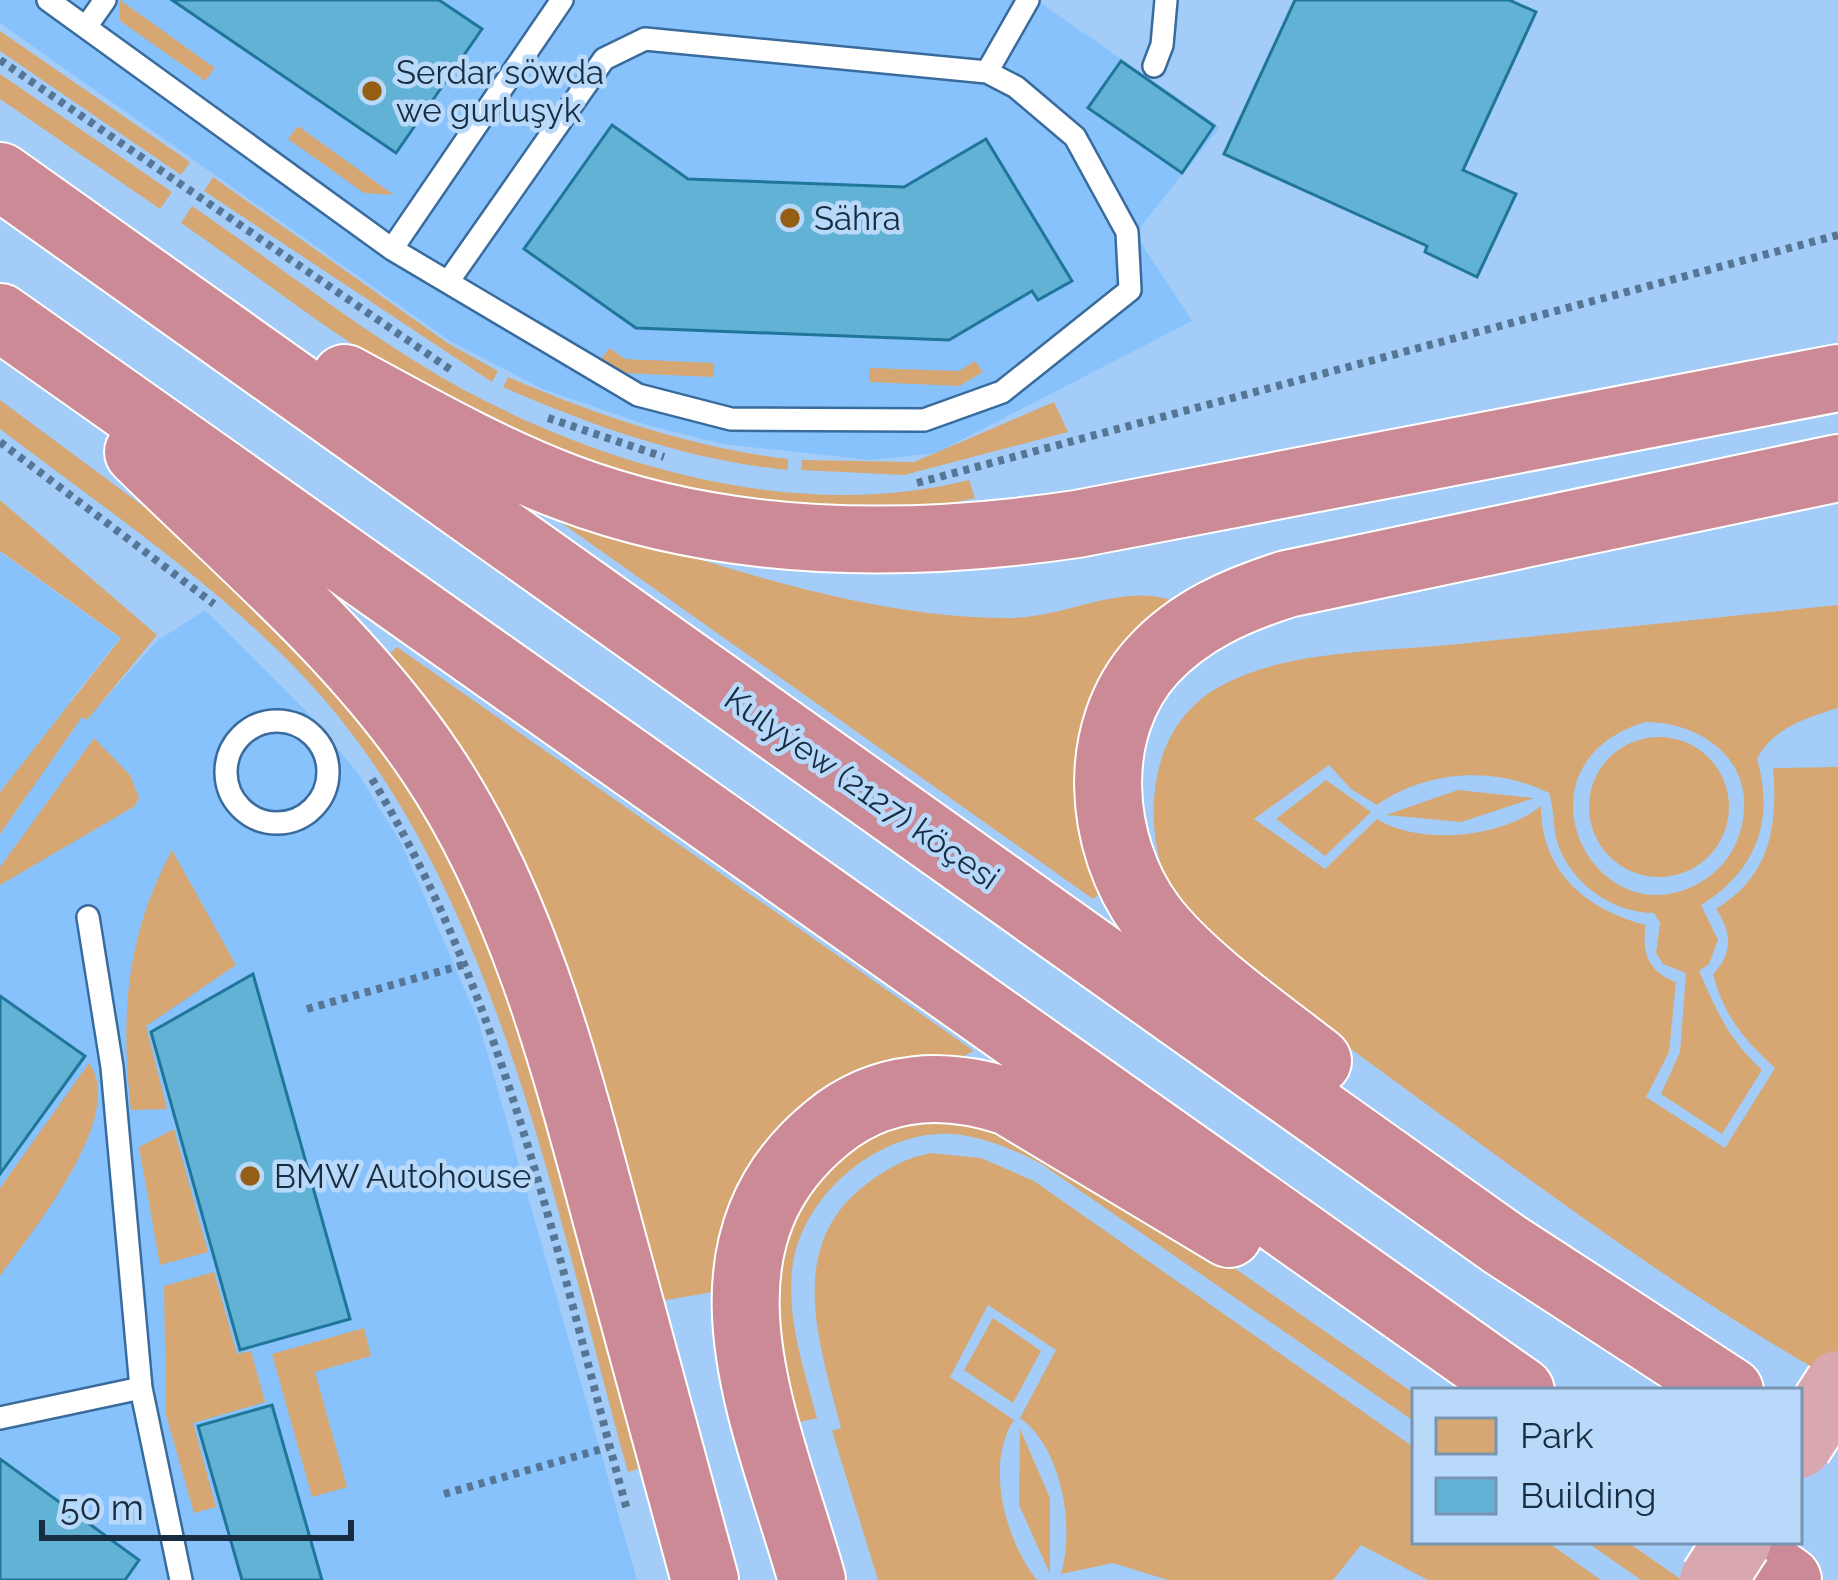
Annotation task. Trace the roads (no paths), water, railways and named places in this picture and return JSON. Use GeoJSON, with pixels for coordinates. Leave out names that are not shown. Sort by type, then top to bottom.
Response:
{"type":"FeatureCollection","features":[{"type":"Feature","properties":{"kind":"highway","name":"Kulyýew (2127) köçesi"},"geometry":{"type":"LineString","coordinates":[[0,176],[1504,1244],[1725,1388]]}},
{"type":"Feature","properties":{"kind":"highway"},"geometry":{"type":"LineString","coordinates":[[94,242],[434,426],[551,482],[731,531],[824,538],[969,537],[1078,524],[1838,378]]}},
{"type":"Feature","properties":{"kind":"highway"},"geometry":{"type":"LineString","coordinates":[[2,318],[1517,1388]]}},
{"type":"Feature","properties":{"kind":"highway"},"geometry":{"type":"LineString","coordinates":[[2,318],[325,636],[430,761],[471,828],[526,957],[572,1090],[705,1580]]}},
{"type":"Feature","properties":{"kind":"highway"},"geometry":{"type":"LineString","coordinates":[[1504,1244],[1367,1100],[1241,1000],[1154,920],[1128,880],[1108,805],[1114,736],[1130,694],[1152,662],[1179,637],[1206,616],[1247,597],[1838,468]]}},
{"type":"Feature","properties":{"kind":"highway"},"geometry":{"type":"LineString","coordinates":[[812,1580],[749,1355],[744,1268],[750,1237],[788,1166],[840,1117],[872,1100],[946,1087],[1009,1102],[1302,1278],[1465,1352]]}},
{"type":"Feature","properties":{"kind":"highway"},"geometry":{"type":"LineString","coordinates":[[1802,1438],[1838,1461]]}},
{"type":"Feature","properties":{"kind":"highway"},"geometry":{"type":"LineString","coordinates":[[1739,1544],[1788,1580]]}},
{"type":"Feature","properties":{"kind":"main road"},"geometry":{"type":"LineString","coordinates":[[1802,1440],[1838,1384]]}},
{"type":"Feature","properties":{"kind":"main road"},"geometry":{"type":"LineString","coordinates":[[1713,1580],[1733,1544]]}},
{"type":"Feature","properties":{"kind":"lane"},"geometry":{"type":"LineString","coordinates":[[48,0],[392,249],[450,279],[570,359],[638,395],[731,418],[924,420],[1002,392],[1130,290],[1127,232],[1075,137],[1016,87],[987,72],[645,39],[604,59],[450,279]]}},
{"type":"Feature","properties":{"kind":"lane"},"geometry":{"type":"LineString","coordinates":[[86,27],[105,0]]}},
{"type":"Feature","properties":{"kind":"lane"},"geometry":{"type":"LineString","coordinates":[[392,249],[562,0]]}},
{"type":"Feature","properties":{"kind":"lane"},"geometry":{"type":"LineString","coordinates":[[987,72],[1028,0]]}},
{"type":"Feature","properties":{"kind":"lane"},"geometry":{"type":"LineString","coordinates":[[1154,65],[1162,45],[1166,0]]}},
{"type":"Feature","properties":{"kind":"lane"},"geometry":{"type":"LineString","coordinates":[[287,722],[303,728],[324,751],[328,767],[322,798],[298,819],[266,822],[251,817],[230,794],[226,771],[232,747],[256,726],[287,722]]}},
{"type":"Feature","properties":{"kind":"lane"},"geometry":{"type":"LineString","coordinates":[[88,917],[112,1067],[141,1388],[181,1580]]}},
{"type":"Feature","properties":{"kind":"lane"},"geometry":{"type":"LineString","coordinates":[[0,1418],[141,1388]]}},
{"type":"Feature","properties":{"kind":"place","name":"Serdar söwda we gurluşyk"},"geometry":{"type":"Point","coordinates":[372,91]}},
{"type":"Feature","properties":{"kind":"place","name":"Sähra"},"geometry":{"type":"Point","coordinates":[790,218]}},
{"type":"Feature","properties":{"kind":"place","name":"BMW Autohouse"},"geometry":{"type":"Point","coordinates":[250,1176]}}]}
